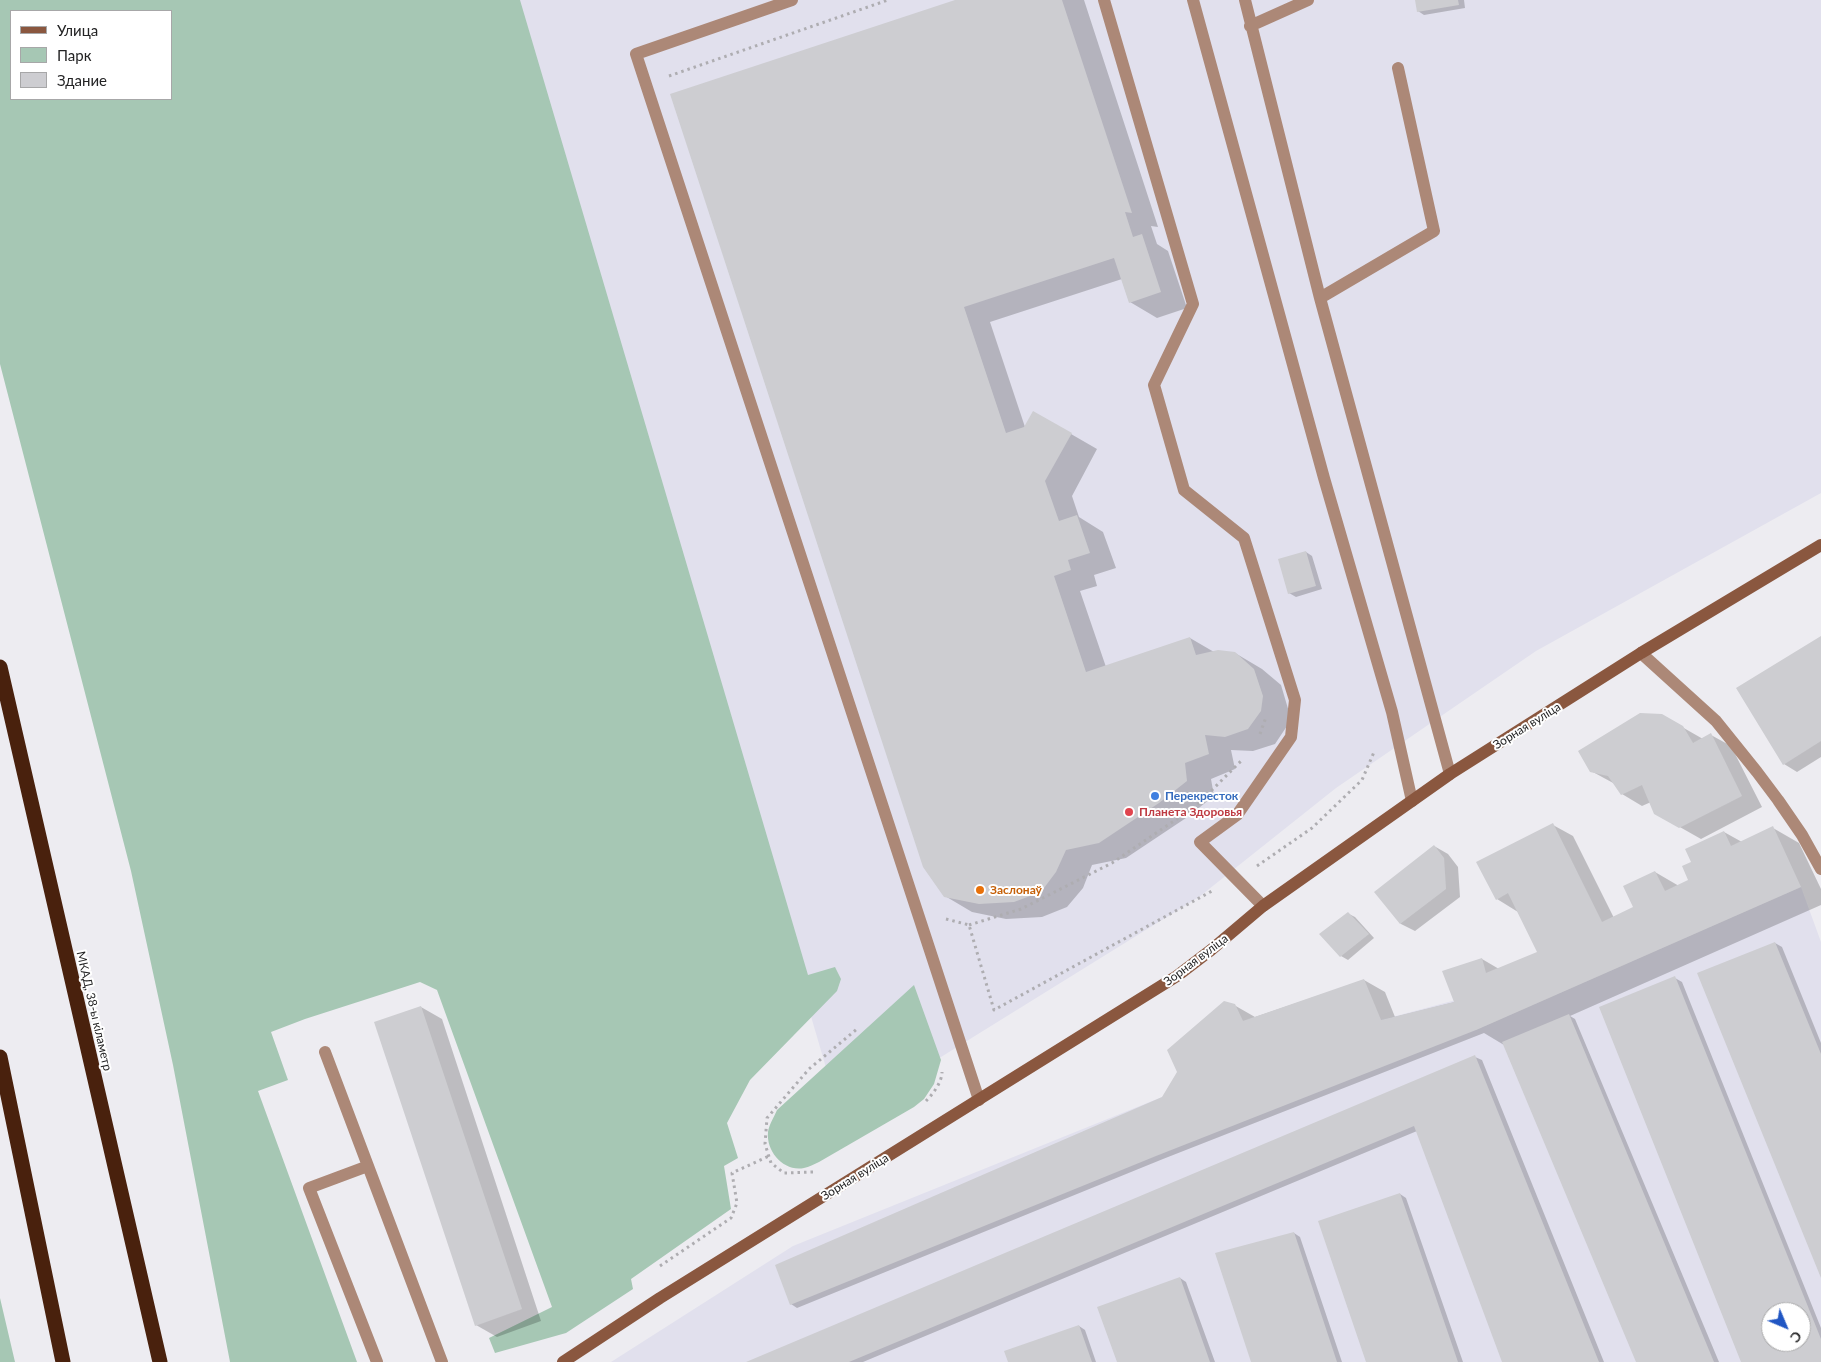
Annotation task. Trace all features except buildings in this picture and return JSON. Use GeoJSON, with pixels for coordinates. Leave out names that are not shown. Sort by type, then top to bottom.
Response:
{"type":"FeatureCollection","features":[{"type":"Feature","properties":{"kind":"highway","name":"МКАД, 38-ы кіламетр"},"geometry":{"type":"LineString","coordinates":[[0,667],[160,1362]]}},
{"type":"Feature","properties":{"kind":"highway"},"geometry":{"type":"LineString","coordinates":[[0,1057],[63,1362]]}},
{"type":"Feature","properties":{"kind":"street"},"geometry":{"type":"LineString","coordinates":[[792,0],[636,54],[979,1100]]}},
{"type":"Feature","properties":{"kind":"street"},"geometry":{"type":"LineString","coordinates":[[1104,0],[1193,304],[1154,384],[1184,490],[1244,538],[1295,700],[1291,736],[1236,815],[1200,842],[1263,906]]}},
{"type":"Feature","properties":{"kind":"street"},"geometry":{"type":"LineString","coordinates":[[1193,0],[1324,478],[1392,712],[1412,801]]}},
{"type":"Feature","properties":{"kind":"street"},"geometry":{"type":"LineString","coordinates":[[1245,0],[1320,298],[1450,774]]}},
{"type":"Feature","properties":{"kind":"street"},"geometry":{"type":"LineString","coordinates":[[1250,26],[1308,0]]}},
{"type":"Feature","properties":{"kind":"street"},"geometry":{"type":"LineString","coordinates":[[1320,298],[1434,231],[1398,68]]}},
{"type":"Feature","properties":{"kind":"street","name":"Зорная вуліца"},"geometry":{"type":"LineString","coordinates":[[563,1362],[660,1298],[1178,976],[1263,906],[1450,774],[1641,654],[1821,545]]}},
{"type":"Feature","properties":{"kind":"street"},"geometry":{"type":"LineString","coordinates":[[1641,654],[1716,721],[1778,800],[1802,835],[1821,869]]}},
{"type":"Feature","properties":{"kind":"street"},"geometry":{"type":"LineString","coordinates":[[325,1052],[442,1362]]}},
{"type":"Feature","properties":{"kind":"street"},"geometry":{"type":"LineString","coordinates":[[368,1166],[309,1188],[377,1362]]}},
{"type":"Feature","properties":{"kind":"path"},"geometry":{"type":"LineString","coordinates":[[662,78],[888,0]]}},
{"type":"Feature","properties":{"kind":"path"},"geometry":{"type":"LineString","coordinates":[[1259,738],[1268,711]]}},
{"type":"Feature","properties":{"kind":"path"},"geometry":{"type":"LineString","coordinates":[[969,925],[994,1010],[1237,878],[1288,846],[1312,828],[1362,780],[1392,712]]}},
{"type":"Feature","properties":{"kind":"path"},"geometry":{"type":"LineString","coordinates":[[926,942],[932,916],[969,925],[1021,909],[1112,863],[1196,806],[1243,760]]}},
{"type":"Feature","properties":{"kind":"path"},"geometry":{"type":"LineString","coordinates":[[817,1172],[784,1173],[771,1162],[765,1144],[767,1118],[809,1069],[857,1029]]}},
{"type":"Feature","properties":{"kind":"path"},"geometry":{"type":"LineString","coordinates":[[925,1101],[932,1095],[942,1077],[943,1067]]}},
{"type":"Feature","properties":{"kind":"path"},"geometry":{"type":"LineString","coordinates":[[652,1271],[731,1218],[738,1203],[732,1173],[769,1156]]}},
{"type":"Feature","properties":{"kind":"shaded area"},"geometry":{"type":"Polygon","coordinates":[[[514,0],[1821,0],[1821,493],[1536,651],[1336,788],[1199,897],[841,1119],[514,0]]]}},
{"type":"Feature","properties":{"kind":"shaded area"},"geometry":{"type":"Polygon","coordinates":[[[1801,887],[1821,942],[1821,1362],[611,1362],[793,1246],[1162,1097],[1381,1020],[1467,997],[1476,1030],[1801,887]]]}},
{"type":"Feature","properties":{"kind":"green space"},"geometry":{"type":"Polygon","coordinates":[[[0,0],[520,0],[808,975],[835,967],[841,979],[837,991],[750,1080],[727,1123],[738,1158],[724,1166],[731,1209],[631,1279],[633,1289],[566,1333],[495,1353],[489,1338],[552,1307],[437,990],[420,982],[305,1019],[271,1032],[288,1080],[258,1091],[357,1362],[230,1362],[173,1065],[131,871],[0,364],[0,0]]]}},
{"type":"Feature","properties":{"kind":"green space"},"geometry":{"type":"Polygon","coordinates":[[[914,985],[941,1060],[934,1084],[924,1099],[914,1107],[806,1168],[790,1167],[783,1164],[773,1153],[768,1139],[770,1124],[777,1110],[914,985]]]}},
{"type":"Feature","properties":{"kind":"green space"},"geometry":{"type":"Polygon","coordinates":[[[0,1298],[15,1362],[0,1362],[0,1298]]]}},
{"type":"Feature","properties":{"kind":"place","name":"Перекресток"},"geometry":{"type":"Point","coordinates":[1155,796]}},
{"type":"Feature","properties":{"kind":"place","name":"Планета Здоровья"},"geometry":{"type":"Point","coordinates":[1129,812]}},
{"type":"Feature","properties":{"kind":"place","name":"Заслонаў"},"geometry":{"type":"Point","coordinates":[980,890]}}]}
